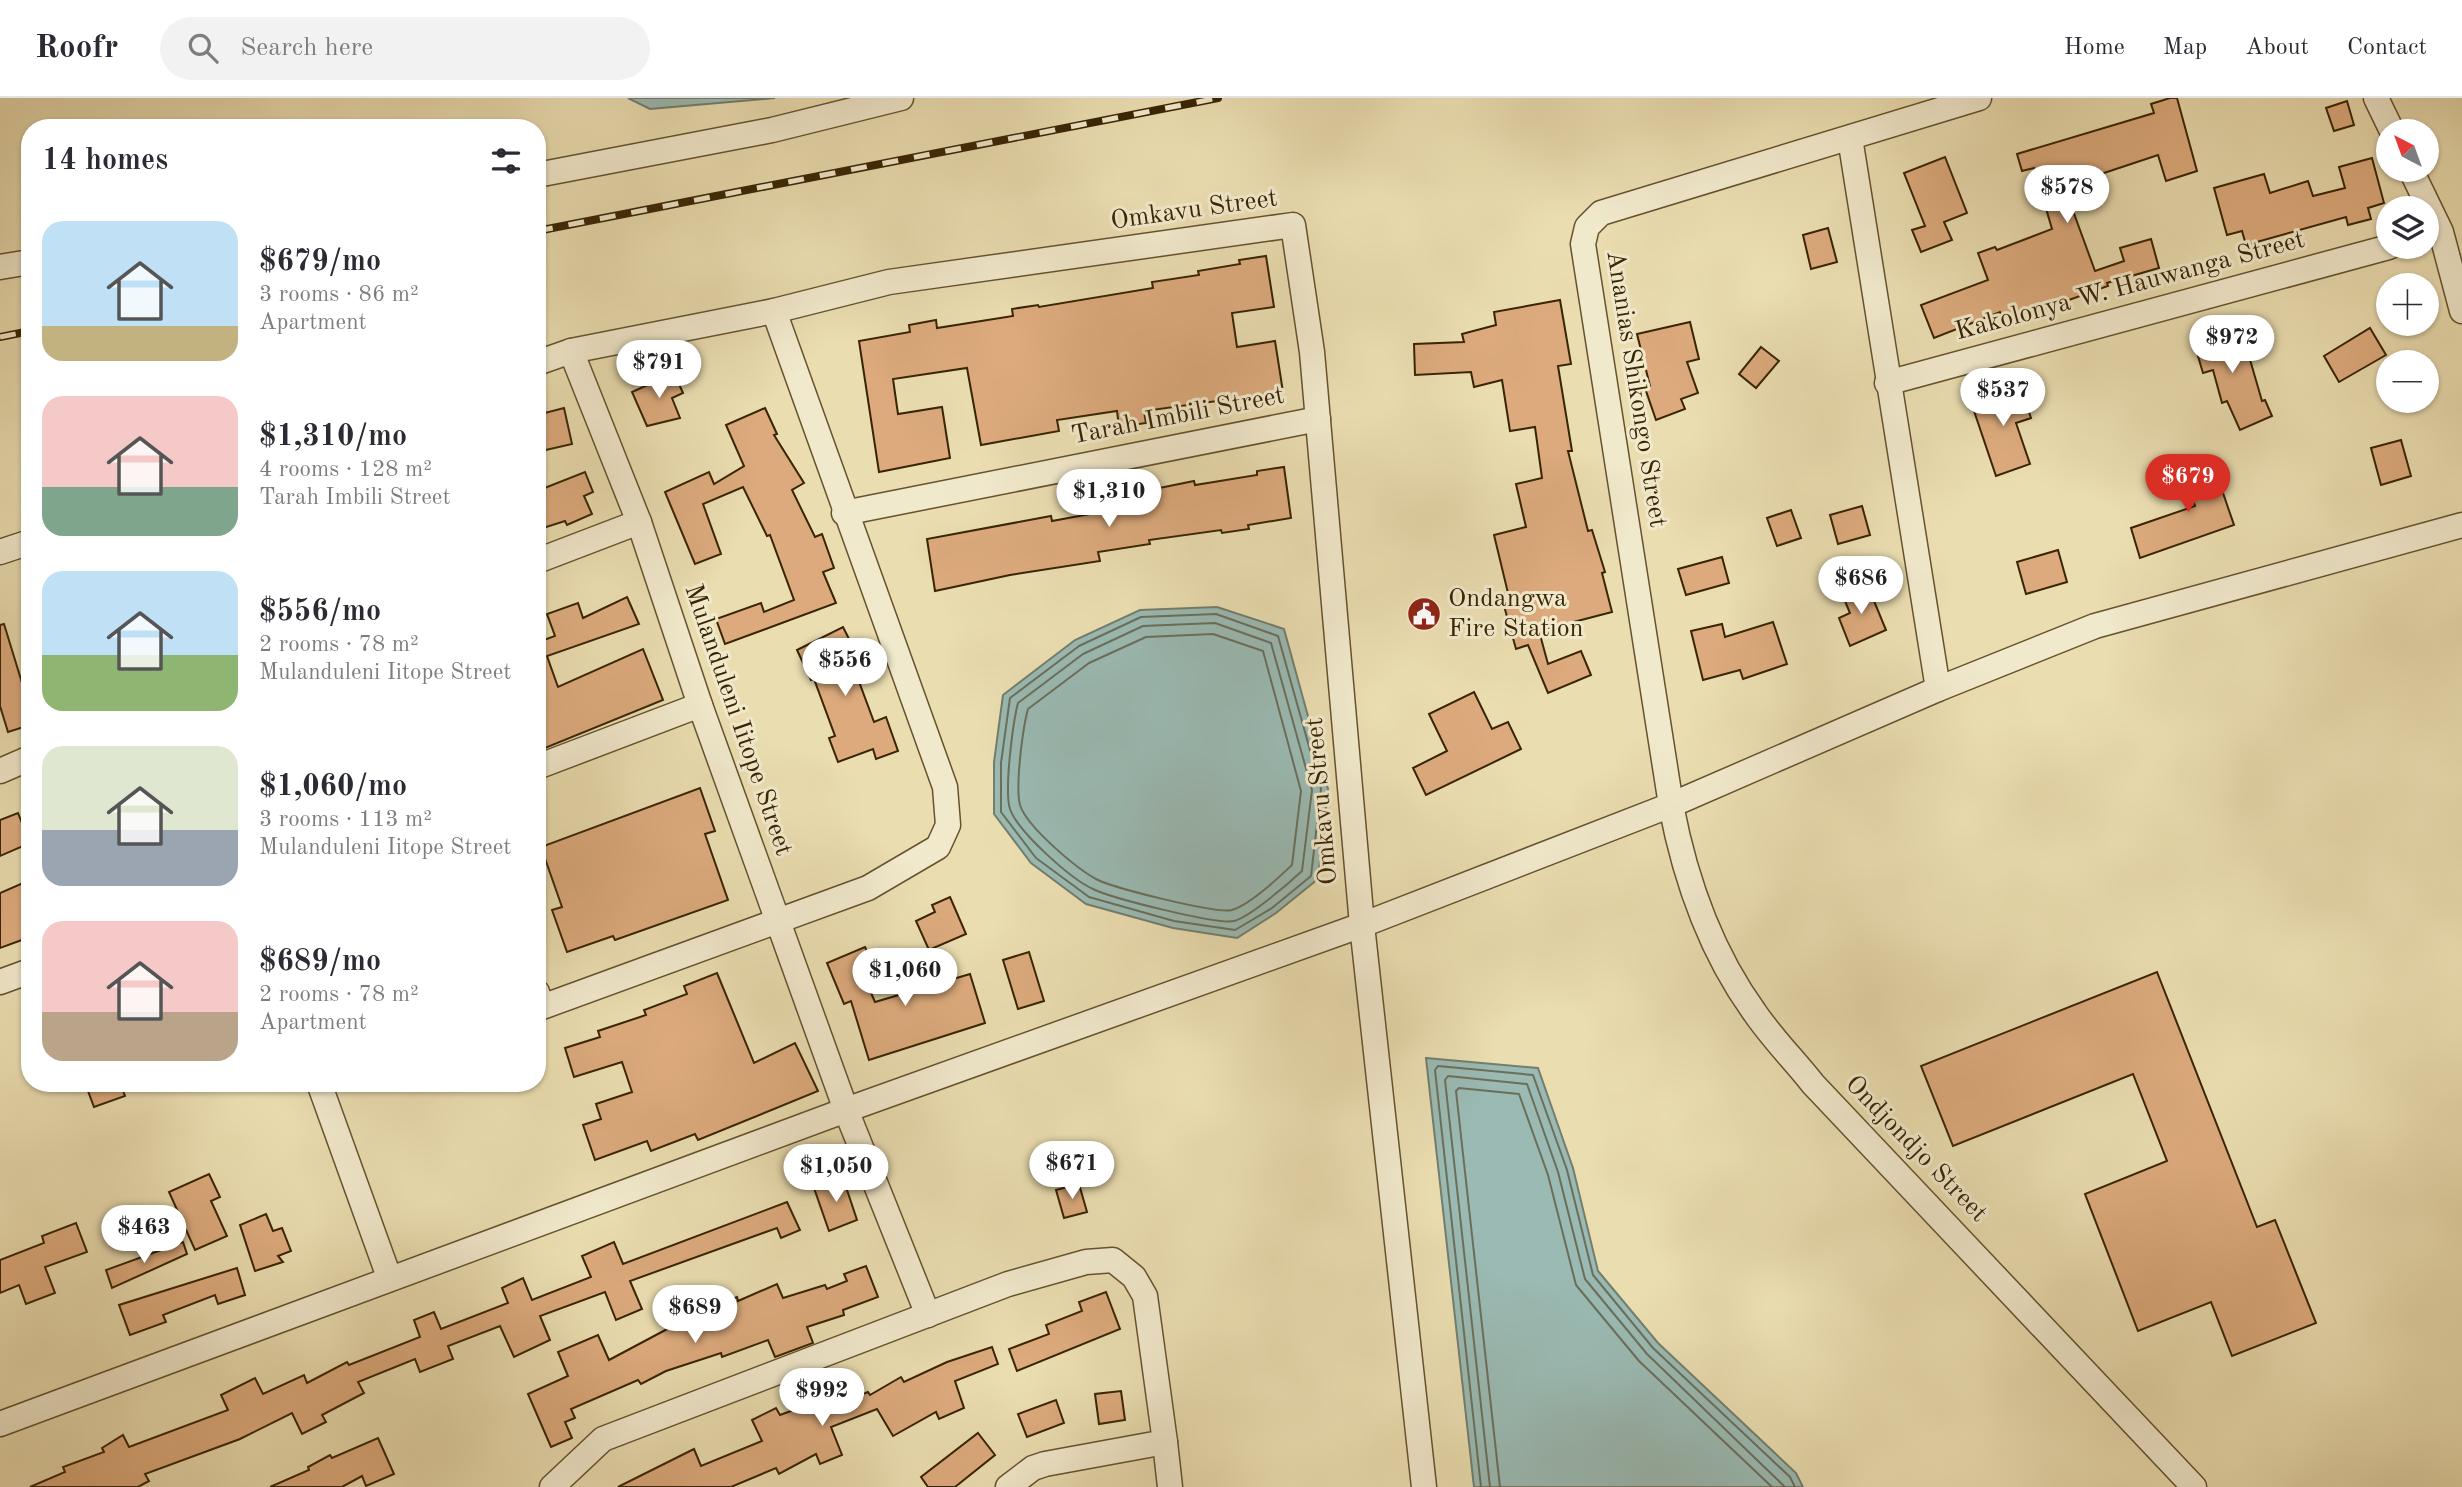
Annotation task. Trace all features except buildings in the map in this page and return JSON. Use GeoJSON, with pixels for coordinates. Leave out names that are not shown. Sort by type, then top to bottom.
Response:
{"type":"FeatureCollection","features":[{"type":"Feature","properties":{"kind":"street"},"geometry":{"type":"LineString","coordinates":[[546,173],[772,130],[901,98]]}},
{"type":"Feature","properties":{"kind":"street","name":"Ananias Shikongo Street"},"geometry":{"type":"LineString","coordinates":[[1671,805],[1583,244],[1587,227],[1601,212],[1979,98]]}},
{"type":"Feature","properties":{"kind":"street"},"geometry":{"type":"LineString","coordinates":[[2376,98],[2386,119]]}},
{"type":"Feature","properties":{"kind":"street"},"geometry":{"type":"LineString","coordinates":[[1850,138],[1886,383],[1938,689]]}},
{"type":"Feature","properties":{"kind":"street","name":"Omkavu Street"},"geometry":{"type":"LineString","coordinates":[[546,360],[571,351],[774,311],[890,282],[1293,225],[1318,419],[1362,925],[1424,1487]]}},
{"type":"Feature","properties":{"kind":"street"},"geometry":{"type":"LineString","coordinates":[[2439,248],[2462,312]]}},
{"type":"Feature","properties":{"kind":"street","name":"Kakolonya W. Hauwanga Street"},"geometry":{"type":"LineString","coordinates":[[1886,383],[2376,251]]}},
{"type":"Feature","properties":{"kind":"street"},"geometry":{"type":"LineString","coordinates":[[0,267],[21,264]]}},
{"type":"Feature","properties":{"kind":"street"},"geometry":{"type":"LineString","coordinates":[[546,1006],[868,888],[938,847],[948,825],[945,787],[844,513],[774,311]]}},
{"type":"Feature","properties":{"kind":"street","name":"Mulanduleni Iitope Street"},"geometry":{"type":"LineString","coordinates":[[571,351],[639,522],[777,922],[846,1110],[928,1315]]}},
{"type":"Feature","properties":{"kind":"street","name":"Tarah Imbili Street"},"geometry":{"type":"LineString","coordinates":[[844,513],[1318,419]]}},
{"type":"Feature","properties":{"kind":"street"},"geometry":{"type":"LineString","coordinates":[[546,558],[639,522]]}},
{"type":"Feature","properties":{"kind":"street"},"geometry":{"type":"LineString","coordinates":[[0,1424],[389,1277],[1362,925],[1671,805],[1938,689],[2095,626],[2462,525]]}},
{"type":"Feature","properties":{"kind":"street"},"geometry":{"type":"LineString","coordinates":[[0,552],[21,545]]}},
{"type":"Feature","properties":{"kind":"street"},"geometry":{"type":"LineString","coordinates":[[546,764],[701,705]]}},
{"type":"Feature","properties":{"kind":"street"},"geometry":{"type":"LineString","coordinates":[[0,771],[21,762]]}},
{"type":"Feature","properties":{"kind":"street","name":"Ondjondjo Street"},"geometry":{"type":"LineString","coordinates":[[1671,805],[1681,857],[1713,943],[1754,1013],[1813,1084],[2194,1487]]}},
{"type":"Feature","properties":{"kind":"street"},"geometry":{"type":"LineString","coordinates":[[0,982],[21,974]]}},
{"type":"Feature","properties":{"kind":"street"},"geometry":{"type":"LineString","coordinates":[[322,1092],[389,1277]]}},
{"type":"Feature","properties":{"kind":"street"},"geometry":{"type":"LineString","coordinates":[[552,1487],[603,1438],[1008,1284],[1086,1262],[1114,1260],[1134,1276],[1145,1296],[1170,1487]]}},
{"type":"Feature","properties":{"kind":"street"},"geometry":{"type":"LineString","coordinates":[[1008,1487],[1032,1468],[1045,1464],[1165,1442]]}},
{"type":"Feature","properties":{"kind":"water"},"geometry":{"type":"Polygon","coordinates":[[[628,98],[775,98],[650,109],[628,98]]]}},
{"type":"Feature","properties":{"kind":"water"},"geometry":{"type":"Polygon","coordinates":[[[1217,607],[1284,629],[1328,789],[1318,879],[1276,913],[1237,938],[1173,928],[1086,904],[1031,863],[994,814],[994,762],[1003,695],[1075,640],[1140,610],[1217,607]]]}},
{"type":"Feature","properties":{"kind":"water"},"geometry":{"type":"Polygon","coordinates":[[[1426,1058],[1538,1068],[1573,1168],[1598,1271],[1658,1343],[1796,1473],[1803,1487],[1474,1487],[1426,1058]]]}},
{"type":"Feature","properties":{"kind":"railway"},"geometry":{"type":"LineString","coordinates":[[546,229],[1218,98]]}},
{"type":"Feature","properties":{"kind":"railway"},"geometry":{"type":"LineString","coordinates":[[0,337],[21,333]]}},
{"type":"Feature","properties":{"kind":"place","name":"Ondangwa Fire Station"},"geometry":{"type":"Point","coordinates":[1424,614]}}]}
